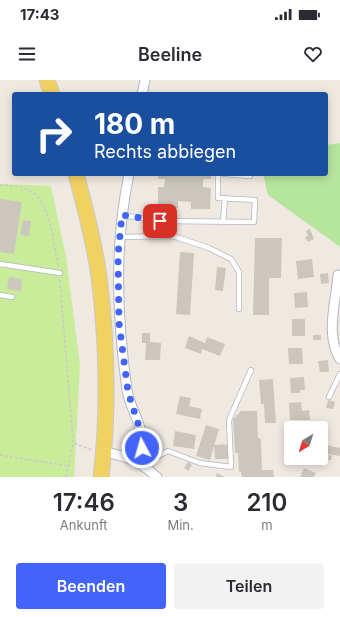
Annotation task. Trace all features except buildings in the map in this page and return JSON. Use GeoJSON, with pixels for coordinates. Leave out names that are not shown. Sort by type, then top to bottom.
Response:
{"type":"FeatureCollection","features":[{"type":"Feature","properties":{"kind":"main road"},"geometry":{"type":"LineString","coordinates":[[48,80],[51,92]]}},
{"type":"Feature","properties":{"kind":"main road"},"geometry":{"type":"LineString","coordinates":[[77,176],[87,216],[99,274],[105,345],[104,452],[101,477]]}},
{"type":"Feature","properties":{"kind":"street"},"geometry":{"type":"LineString","coordinates":[[143,92],[146,80]]}},
{"type":"Feature","properties":{"kind":"street"},"geometry":{"type":"LineString","coordinates":[[128,176],[118,255],[119,323],[128,392],[141,433],[142,464]]}},
{"type":"Feature","properties":{"kind":"street"},"geometry":{"type":"LineString","coordinates":[[338,275],[332,336],[335,351],[340,359]]}},
{"type":"Feature","properties":{"kind":"street"},"geometry":{"type":"LineString","coordinates":[[104,452],[127,457],[142,464],[157,477]]}},
{"type":"Feature","properties":{"kind":"lane"},"geometry":{"type":"LineString","coordinates":[[122,215],[160,221],[254,222],[255,200],[218,198],[218,176]]}},
{"type":"Feature","properties":{"kind":"lane"},"geometry":{"type":"LineString","coordinates":[[222,222],[225,198]]}},
{"type":"Feature","properties":{"kind":"lane"},"geometry":{"type":"LineString","coordinates":[[121,237],[173,236],[209,248],[231,259],[239,272],[239,309]]}},
{"type":"Feature","properties":{"kind":"lane"},"geometry":{"type":"LineString","coordinates":[[0,264],[60,273]]}},
{"type":"Feature","properties":{"kind":"lane"},"geometry":{"type":"LineString","coordinates":[[0,296],[12,297]]}},
{"type":"Feature","properties":{"kind":"lane"},"geometry":{"type":"LineString","coordinates":[[142,464],[168,451],[200,463],[231,467],[229,420],[251,370]]}},
{"type":"Feature","properties":{"kind":"lane"},"geometry":{"type":"LineString","coordinates":[[328,397],[340,374]]}},
{"type":"Feature","properties":{"kind":"path"},"geometry":{"type":"LineString","coordinates":[[0,185],[26,189],[35,194],[42,202],[47,213],[60,273],[73,443],[66,477]]}},
{"type":"Feature","properties":{"kind":"path"},"geometry":{"type":"LineString","coordinates":[[73,443],[91,450],[104,452]]}},
{"type":"Feature","properties":{"kind":"path"},"geometry":{"type":"LineString","coordinates":[[0,455],[68,466]]}},
{"type":"Feature","properties":{"kind":"green space"},"geometry":{"type":"Polygon","coordinates":[[[340,143],[340,247],[268,195],[263,176],[328,176],[328,145],[340,143]]]}},
{"type":"Feature","properties":{"kind":"green space"},"geometry":{"type":"Polygon","coordinates":[[[0,184],[51,186],[66,257],[80,365],[74,477],[0,477],[0,184]]]}},
{"type":"Feature","properties":{"kind":"route"},"geometry":{"type":"LineString","coordinates":[[142,448],[141,433],[128,392],[119,323],[118,255],[122,215],[160,221]]}}]}
